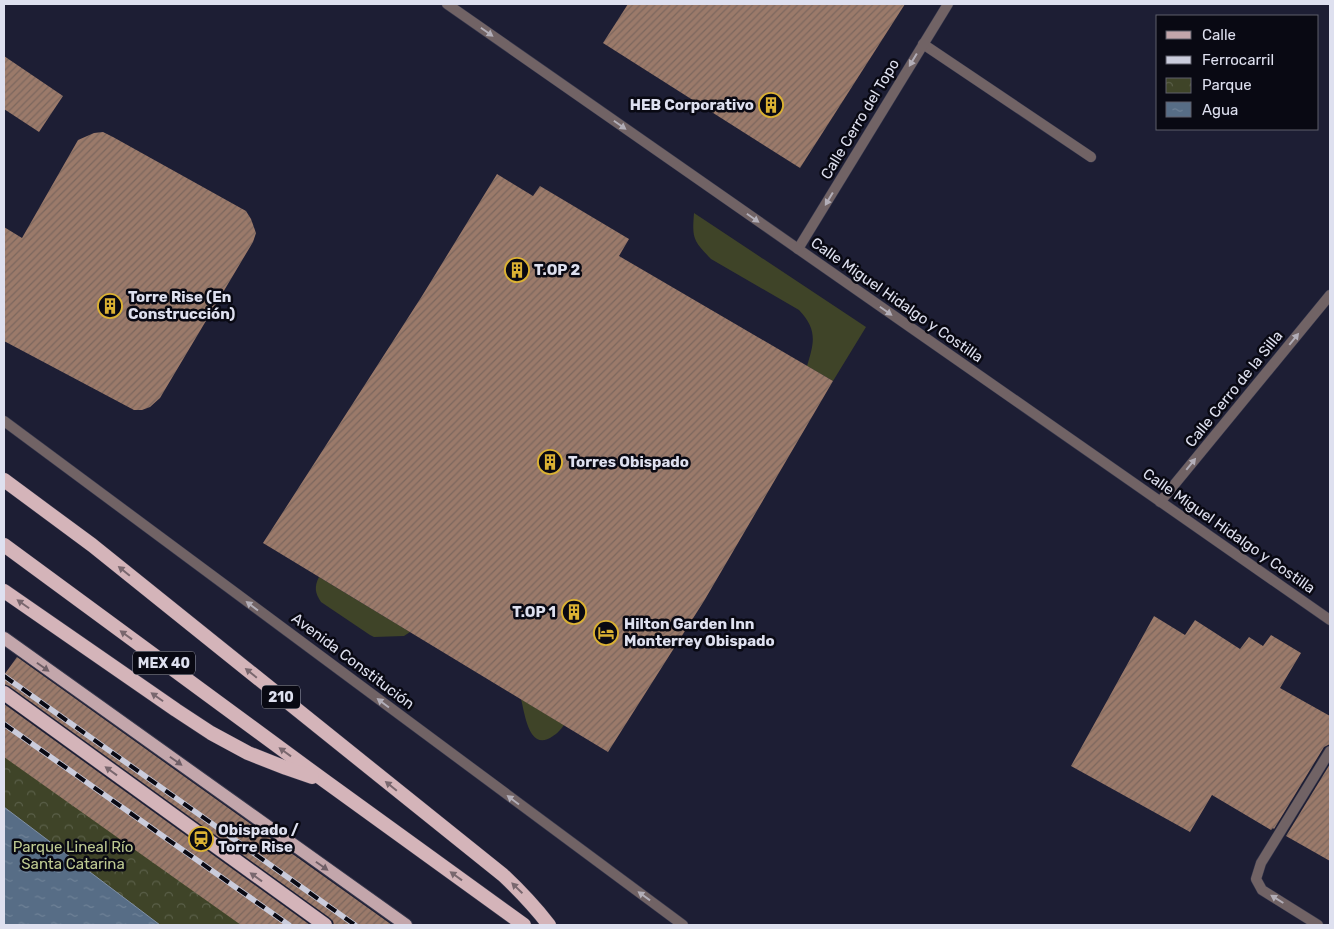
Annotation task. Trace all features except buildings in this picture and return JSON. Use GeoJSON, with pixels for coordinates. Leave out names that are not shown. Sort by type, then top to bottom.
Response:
{"type":"FeatureCollection","features":[{"type":"Feature","properties":{"kind":"highway","name":"210"},"geometry":{"type":"LineString","coordinates":[[4,480],[92,545],[503,875],[527,898],[549,925]]}},
{"type":"Feature","properties":{"kind":"highway","name":"MEX 40"},"geometry":{"type":"LineString","coordinates":[[4,545],[524,925]]}},
{"type":"Feature","properties":{"kind":"highway"},"geometry":{"type":"LineString","coordinates":[[4,590],[212,733],[248,753],[325,781]]}},
{"type":"Feature","properties":{"kind":"highway"},"geometry":{"type":"LineString","coordinates":[[4,693],[325,925]]}},
{"type":"Feature","properties":{"kind":"main road"},"geometry":{"type":"LineString","coordinates":[[4,638],[406,925]]}},
{"type":"Feature","properties":{"kind":"street","name":"Calle Miguel Hidalgo y Costilla"},"geometry":{"type":"LineString","coordinates":[[447,4],[1330,620]]}},
{"type":"Feature","properties":{"kind":"street","name":"Calle Cerro del Topo"},"geometry":{"type":"LineString","coordinates":[[798,249],[948,4]]}},
{"type":"Feature","properties":{"kind":"street"},"geometry":{"type":"LineString","coordinates":[[923,44],[1091,158]]}},
{"type":"Feature","properties":{"kind":"street","name":"Calle Cerro de la Silla"},"geometry":{"type":"LineString","coordinates":[[1160,502],[1330,294]]}},
{"type":"Feature","properties":{"kind":"street","name":"Avenida Constitución"},"geometry":{"type":"LineString","coordinates":[[4,421],[683,925]]}},
{"type":"Feature","properties":{"kind":"street"},"geometry":{"type":"LineString","coordinates":[[1318,925],[1262,890],[1256,879],[1261,863],[1330,751]]}},
{"type":"Feature","properties":{"kind":"green space"},"geometry":{"type":"Polygon","coordinates":[[[694,213],[866,327],[833,381],[807,366],[813,337],[812,330],[805,317],[799,310],[711,259],[695,239],[693,228],[694,213]]]}},
{"type":"Feature","properties":{"kind":"green space"},"geometry":{"type":"Polygon","coordinates":[[[319,577],[410,632],[404,636],[374,637],[370,635],[321,602],[316,590],[319,577]]]}},
{"type":"Feature","properties":{"kind":"green space"},"geometry":{"type":"Polygon","coordinates":[[[521,699],[564,725],[557,733],[545,740],[533,736],[521,699]]]}},
{"type":"Feature","properties":{"kind":"green space","name":"Parque Lineal Río Santa Catarina"},"geometry":{"type":"Polygon","coordinates":[[[4,719],[246,896],[289,925],[4,925],[4,719]]]}},
{"type":"Feature","properties":{"kind":"water"},"geometry":{"type":"Polygon","coordinates":[[[4,807],[160,925],[4,925],[4,807]]]}},
{"type":"Feature","properties":{"kind":"railway"},"geometry":{"type":"LineString","coordinates":[[4,676],[355,925]]}},
{"type":"Feature","properties":{"kind":"railway"},"geometry":{"type":"LineString","coordinates":[[4,724],[289,925]]}},
{"type":"Feature","properties":{"kind":"place","name":"HEB Corporativo"},"geometry":{"type":"Point","coordinates":[771,105]}},
{"type":"Feature","properties":{"kind":"place","name":"T.OP 2"},"geometry":{"type":"Point","coordinates":[517,270]}},
{"type":"Feature","properties":{"kind":"place","name":"Torre Rise (En Construcción)"},"geometry":{"type":"Point","coordinates":[110,306]}},
{"type":"Feature","properties":{"kind":"place","name":"Torres Obispado"},"geometry":{"type":"Point","coordinates":[550,462]}},
{"type":"Feature","properties":{"kind":"place","name":"T.OP 1"},"geometry":{"type":"Point","coordinates":[574,612]}},
{"type":"Feature","properties":{"kind":"place","name":"Hilton Garden Inn Monterrey Obispado"},"geometry":{"type":"Point","coordinates":[606,633]}},
{"type":"Feature","properties":{"kind":"place","name":"Obispado / Torre Rise"},"geometry":{"type":"Point","coordinates":[201,839]}}]}
